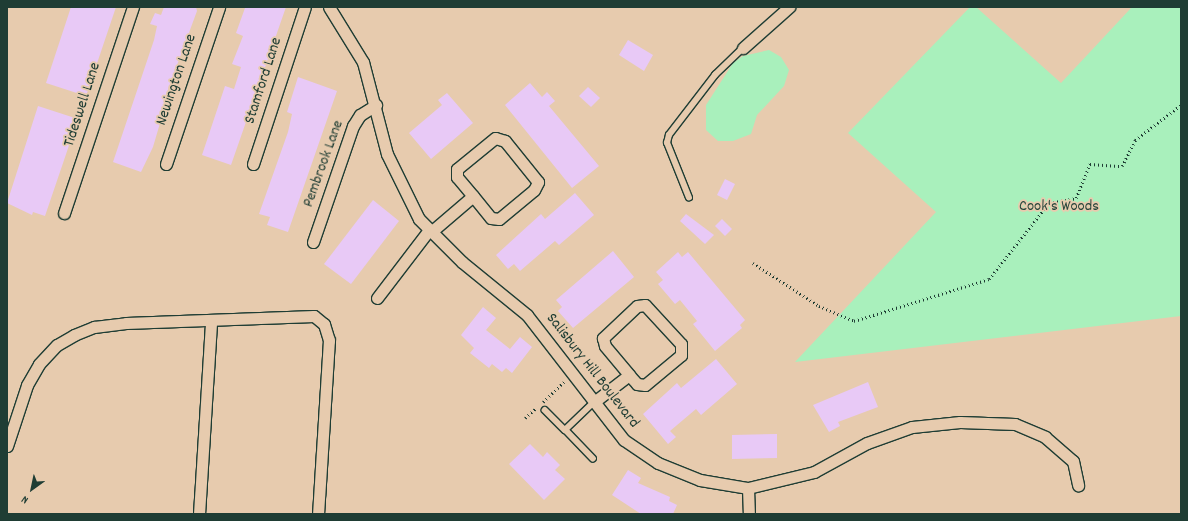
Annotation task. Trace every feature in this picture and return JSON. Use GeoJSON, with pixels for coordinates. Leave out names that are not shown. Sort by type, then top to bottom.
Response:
{"type":"FeatureCollection","features":[{"type":"Feature","properties":{"kind":"street","name":"Tideswell Lane"},"geometry":{"type":"LineString","coordinates":[[64,213],[133,7]]}},
{"type":"Feature","properties":{"kind":"street","name":"Newington Lane"},"geometry":{"type":"LineString","coordinates":[[166,164],[219,7]]}},
{"type":"Feature","properties":{"kind":"street","name":"Stamford Lane"},"geometry":{"type":"LineString","coordinates":[[253,164],[305,7]]}},
{"type":"Feature","properties":{"kind":"street","name":"Salisbury Hill Boulevard"},"geometry":{"type":"LineString","coordinates":[[329,7],[359,55],[376,105],[397,179],[430,231],[526,315],[624,440],[658,462],[700,480],[748,488],[814,472],[867,443],[912,427],[960,422],[1015,424],[1045,437],[1073,462],[1078,486]]}},
{"type":"Feature","properties":{"kind":"street"},"geometry":{"type":"LineString","coordinates":[[743,48],[789,7]]}},
{"type":"Feature","properties":{"kind":"street","name":"Pembrook Lane"},"geometry":{"type":"LineString","coordinates":[[313,242],[353,126],[360,115],[376,105]]}},
{"type":"Feature","properties":{"kind":"street"},"geometry":{"type":"LineString","coordinates":[[494,138],[505,141],[538,182],[534,190],[499,219],[491,218],[472,196],[457,177],[458,168],[494,138]]}},
{"type":"Feature","properties":{"kind":"street"},"geometry":{"type":"LineString","coordinates":[[377,298],[430,231],[472,196]]}},
{"type":"Feature","properties":{"kind":"street"},"geometry":{"type":"LineString","coordinates":[[646,305],[680,344],[682,352],[645,385],[637,384],[629,375],[605,346],[603,338],[637,306],[646,305]]}},
{"type":"Feature","properties":{"kind":"street"},"geometry":{"type":"LineString","coordinates":[[7,446],[27,385],[57,345],[94,327],[314,316],[324,324],[329,340],[318,514]]}},
{"type":"Feature","properties":{"kind":"street"},"geometry":{"type":"LineString","coordinates":[[199,514],[211,322]]}},
{"type":"Feature","properties":{"kind":"street"},"geometry":{"type":"LineString","coordinates":[[594,402],[629,375]]}},
{"type":"Feature","properties":{"kind":"street"},"geometry":{"type":"LineString","coordinates":[[748,488],[750,514]]}},
{"type":"Feature","properties":{"kind":"lane"},"geometry":{"type":"LineString","coordinates":[[689,198],[667,144],[669,135],[715,75],[743,48]]}},
{"type":"Feature","properties":{"kind":"lane"},"geometry":{"type":"LineString","coordinates":[[565,430],[594,402]]}},
{"type":"Feature","properties":{"kind":"lane"},"geometry":{"type":"LineString","coordinates":[[546,410],[593,459]]}},
{"type":"Feature","properties":{"kind":"path"},"geometry":{"type":"LineString","coordinates":[[753,263],[819,306],[854,322],[989,279],[1049,203],[1076,198],[1090,164],[1122,166],[1135,140],[1181,105]]}},
{"type":"Feature","properties":{"kind":"path"},"geometry":{"type":"LineString","coordinates":[[553,392],[568,380]]}},
{"type":"Feature","properties":{"kind":"green space","name":"Cook's Woods"},"geometry":{"type":"Polygon","coordinates":[[[970,7],[976,7],[1061,83],[1132,7],[1181,7],[1181,316],[795,362],[936,212],[848,133],[970,7]]]}},
{"type":"Feature","properties":{"kind":"green space"},"geometry":{"type":"Polygon","coordinates":[[[769,50],[781,57],[789,70],[784,86],[757,115],[751,134],[733,141],[718,141],[706,130],[706,105],[733,63],[743,56],[769,50]]]}},
{"type":"Feature","properties":{"kind":"building"},"geometry":{"type":"Polygon","coordinates":[[[71,7],[116,7],[86,96],[46,83],[71,7]]]}},
{"type":"Feature","properties":{"kind":"building"},"geometry":{"type":"Polygon","coordinates":[[[164,7],[196,7],[197,11],[166,95],[168,96],[153,147],[141,172],[113,162],[154,40],[157,26],[150,24],[155,13],[161,15],[164,7]]]}},
{"type":"Feature","properties":{"kind":"building"},"geometry":{"type":"Polygon","coordinates":[[[286,7],[231,165],[202,155],[225,86],[234,89],[241,67],[232,64],[243,36],[236,33],[245,8],[286,7]]]}},
{"type":"Feature","properties":{"kind":"building"},"geometry":{"type":"Polygon","coordinates":[[[628,40],[653,55],[644,71],[619,55],[628,40]]]}},
{"type":"Feature","properties":{"kind":"building"},"geometry":{"type":"Polygon","coordinates":[[[298,77],[337,91],[288,232],[267,225],[270,217],[259,214],[288,132],[292,114],[287,112],[298,77]]]}},
{"type":"Feature","properties":{"kind":"building"},"geometry":{"type":"Polygon","coordinates":[[[530,83],[542,97],[547,92],[555,101],[549,106],[599,166],[572,188],[505,105],[530,83]]]}},
{"type":"Feature","properties":{"kind":"building"},"geometry":{"type":"Polygon","coordinates":[[[588,87],[600,98],[591,107],[579,96],[588,87]]]}},
{"type":"Feature","properties":{"kind":"building"},"geometry":{"type":"Polygon","coordinates":[[[447,93],[473,123],[431,159],[409,133],[442,105],[438,100],[447,93]]]}},
{"type":"Feature","properties":{"kind":"building"},"geometry":{"type":"Polygon","coordinates":[[[38,106],[78,119],[45,216],[33,212],[32,215],[7,203],[38,106]]]}},
{"type":"Feature","properties":{"kind":"building"},"geometry":{"type":"Polygon","coordinates":[[[725,179],[735,184],[727,200],[717,195],[725,179]]]}},
{"type":"Feature","properties":{"kind":"building"},"geometry":{"type":"Polygon","coordinates":[[[575,193],[594,215],[559,245],[555,241],[520,271],[514,264],[508,269],[496,255],[541,214],[545,219],[575,193]]]}},
{"type":"Feature","properties":{"kind":"building"},"geometry":{"type":"Polygon","coordinates":[[[373,200],[399,221],[351,284],[324,264],[373,200]]]}},
{"type":"Feature","properties":{"kind":"building"},"geometry":{"type":"Polygon","coordinates":[[[686,214],[714,235],[705,244],[680,221],[686,214]]]}},
{"type":"Feature","properties":{"kind":"building"},"geometry":{"type":"Polygon","coordinates":[[[722,219],[732,229],[725,236],[715,226],[722,219]]]}},
{"type":"Feature","properties":{"kind":"building"},"geometry":{"type":"Polygon","coordinates":[[[613,251],[634,277],[573,328],[558,311],[562,307],[556,300],[613,251]]]}},
{"type":"Feature","properties":{"kind":"building"},"geometry":{"type":"Polygon","coordinates":[[[678,252],[682,257],[688,252],[745,320],[740,325],[742,328],[715,351],[693,324],[697,321],[680,300],[675,304],[658,284],[663,280],[656,272],[678,252]]]}},
{"type":"Feature","properties":{"kind":"building"},"geometry":{"type":"Polygon","coordinates":[[[483,307],[496,318],[486,330],[510,349],[520,337],[532,347],[512,373],[506,368],[502,372],[492,364],[489,368],[470,353],[474,348],[461,335],[483,307]]]}},
{"type":"Feature","properties":{"kind":"building"},"geometry":{"type":"Polygon","coordinates":[[[716,359],[737,384],[701,415],[696,409],[670,431],[676,437],[668,444],[643,414],[677,383],[681,388],[716,359]]]}},
{"type":"Feature","properties":{"kind":"building"},"geometry":{"type":"Polygon","coordinates":[[[868,382],[878,407],[838,422],[840,426],[829,432],[813,405],[868,382]]]}},
{"type":"Feature","properties":{"kind":"building"},"geometry":{"type":"Polygon","coordinates":[[[777,434],[777,458],[732,459],[732,435],[777,434]]]}},
{"type":"Feature","properties":{"kind":"building"},"geometry":{"type":"Polygon","coordinates":[[[530,444],[543,457],[547,452],[560,465],[555,470],[565,479],[544,500],[509,464],[530,444]]]}},
{"type":"Feature","properties":{"kind":"building"},"geometry":{"type":"Polygon","coordinates":[[[628,470],[641,478],[638,483],[670,497],[669,501],[677,505],[673,514],[641,514],[612,495],[628,470]]]}}]}
